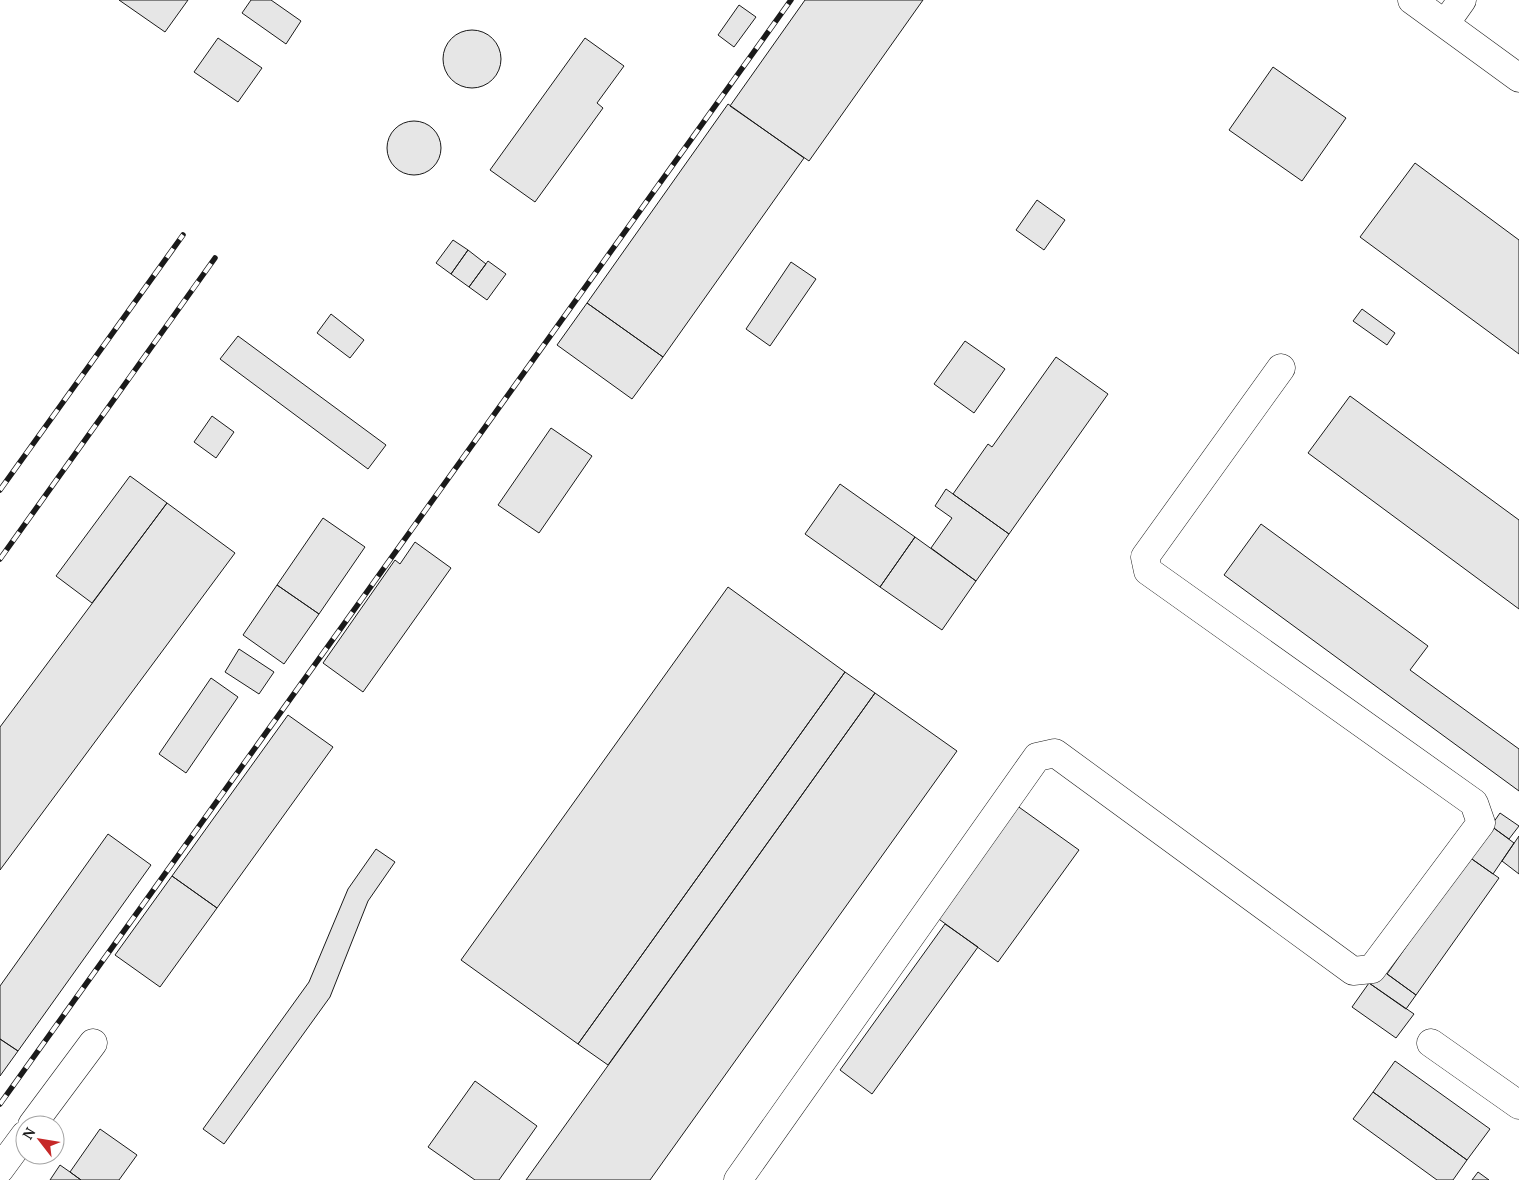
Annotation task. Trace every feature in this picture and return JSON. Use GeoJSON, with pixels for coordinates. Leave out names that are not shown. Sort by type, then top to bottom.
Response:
{"type":"FeatureCollection","features":[{"type":"Feature","properties":{"kind":"lane"},"geometry":{"type":"LineString","coordinates":[[1412,0],[1519,78]]}},
{"type":"Feature","properties":{"kind":"lane"},"geometry":{"type":"LineString","coordinates":[[1445,24],[1462,0]]}},
{"type":"Feature","properties":{"kind":"lane"},"geometry":{"type":"LineString","coordinates":[[738,1180],[1037,757],[1055,753],[1353,971],[1372,969],[1481,823],[1474,803],[1148,571],[1145,557],[1281,368]]}},
{"type":"Feature","properties":{"kind":"lane"},"geometry":{"type":"LineString","coordinates":[[39,1115],[93,1043]]}},
{"type":"Feature","properties":{"kind":"lane"},"geometry":{"type":"LineString","coordinates":[[1431,1043],[1519,1105]]}},
{"type":"Feature","properties":{"kind":"lane"},"geometry":{"type":"LineString","coordinates":[[0,1168],[15,1148]]}},
{"type":"Feature","properties":{"kind":"building"},"geometry":{"type":"Polygon","coordinates":[[[119,0],[188,0],[165,32],[119,0]]]}},
{"type":"Feature","properties":{"kind":"building"},"geometry":{"type":"Polygon","coordinates":[[[251,0],[271,0],[301,21],[286,44],[242,13],[251,0]]]}},
{"type":"Feature","properties":{"kind":"building"},"geometry":{"type":"Polygon","coordinates":[[[805,0],[923,0],[809,161],[730,106],[805,0]]]}},
{"type":"Feature","properties":{"kind":"building"},"geometry":{"type":"Polygon","coordinates":[[[739,5],[756,17],[734,47],[718,35],[739,5]]]}},
{"type":"Feature","properties":{"kind":"building"},"geometry":{"type":"Polygon","coordinates":[[[472,30],[483,32],[496,43],[501,59],[499,70],[488,83],[472,88],[461,86],[448,75],[443,59],[445,48],[456,35],[472,30]]]}},
{"type":"Feature","properties":{"kind":"building"},"geometry":{"type":"Polygon","coordinates":[[[218,38],[262,68],[238,102],[194,72],[218,38]]]}},
{"type":"Feature","properties":{"kind":"building"},"geometry":{"type":"Polygon","coordinates":[[[585,38],[624,66],[597,103],[603,108],[535,202],[490,170],[585,38]]]}},
{"type":"Feature","properties":{"kind":"building"},"geometry":{"type":"Polygon","coordinates":[[[1273,67],[1346,118],[1302,181],[1229,130],[1273,67]]]}},
{"type":"Feature","properties":{"kind":"building"},"geometry":{"type":"Polygon","coordinates":[[[728,104],[804,158],[663,357],[587,303],[728,104]]]}},
{"type":"Feature","properties":{"kind":"building"},"geometry":{"type":"Polygon","coordinates":[[[409,121],[419,121],[429,125],[437,133],[441,148],[437,163],[429,171],[419,175],[409,175],[399,171],[391,163],[387,153],[387,143],[391,133],[399,125],[409,121]]]}},
{"type":"Feature","properties":{"kind":"building"},"geometry":{"type":"Polygon","coordinates":[[[1415,163],[1519,240],[1519,354],[1360,237],[1415,163]]]}},
{"type":"Feature","properties":{"kind":"building"},"geometry":{"type":"Polygon","coordinates":[[[1037,200],[1065,220],[1044,250],[1016,230],[1037,200]]]}},
{"type":"Feature","properties":{"kind":"building"},"geometry":{"type":"Polygon","coordinates":[[[453,240],[468,250],[451,274],[436,263],[453,240]]]}},
{"type":"Feature","properties":{"kind":"building"},"geometry":{"type":"Polygon","coordinates":[[[468,250],[486,264],[469,287],[451,274],[468,250]]]}},
{"type":"Feature","properties":{"kind":"building"},"geometry":{"type":"Polygon","coordinates":[[[488,261],[506,274],[487,300],[469,287],[488,261]]]}},
{"type":"Feature","properties":{"kind":"building"},"geometry":{"type":"Polygon","coordinates":[[[791,262],[816,279],[770,346],[746,329],[791,262]]]}},
{"type":"Feature","properties":{"kind":"building"},"geometry":{"type":"Polygon","coordinates":[[[587,303],[663,357],[632,399],[557,345],[587,303]]]}},
{"type":"Feature","properties":{"kind":"building"},"geometry":{"type":"Polygon","coordinates":[[[1362,309],[1395,333],[1387,345],[1353,321],[1362,309]]]}},
{"type":"Feature","properties":{"kind":"building"},"geometry":{"type":"Polygon","coordinates":[[[331,314],[364,340],[350,358],[317,333],[331,314]]]}},
{"type":"Feature","properties":{"kind":"building"},"geometry":{"type":"Polygon","coordinates":[[[238,336],[386,445],[368,469],[220,359],[238,336]]]}},
{"type":"Feature","properties":{"kind":"building"},"geometry":{"type":"Polygon","coordinates":[[[965,341],[1005,369],[974,413],[934,384],[965,341]]]}},
{"type":"Feature","properties":{"kind":"building"},"geometry":{"type":"Polygon","coordinates":[[[1056,357],[1108,394],[1009,534],[953,494],[988,444],[992,447],[1056,357]]]}},
{"type":"Feature","properties":{"kind":"building"},"geometry":{"type":"Polygon","coordinates":[[[1350,396],[1519,520],[1519,609],[1308,453],[1350,396]]]}},
{"type":"Feature","properties":{"kind":"building"},"geometry":{"type":"Polygon","coordinates":[[[212,416],[234,432],[216,458],[194,442],[212,416]]]}},
{"type":"Feature","properties":{"kind":"building"},"geometry":{"type":"Polygon","coordinates":[[[551,428],[592,456],[539,533],[498,505],[551,428]]]}},
{"type":"Feature","properties":{"kind":"building"},"geometry":{"type":"Polygon","coordinates":[[[130,476],[167,503],[92,603],[56,576],[130,476]]]}},
{"type":"Feature","properties":{"kind":"building"},"geometry":{"type":"Polygon","coordinates":[[[840,484],[915,537],[880,587],[805,534],[840,484]]]}},
{"type":"Feature","properties":{"kind":"building"},"geometry":{"type":"Polygon","coordinates":[[[946,489],[1009,534],[976,581],[931,548],[952,518],[935,506],[946,489]]]}},
{"type":"Feature","properties":{"kind":"building"},"geometry":{"type":"Polygon","coordinates":[[[167,503],[235,553],[0,870],[0,727],[167,503]]]}},
{"type":"Feature","properties":{"kind":"building"},"geometry":{"type":"Polygon","coordinates":[[[323,518],[365,547],[319,614],[277,585],[323,518]]]}},
{"type":"Feature","properties":{"kind":"building"},"geometry":{"type":"Polygon","coordinates":[[[1261,524],[1428,646],[1410,670],[1519,749],[1519,791],[1224,575],[1261,524]]]}},
{"type":"Feature","properties":{"kind":"building"},"geometry":{"type":"Polygon","coordinates":[[[915,537],[976,581],[942,630],[880,587],[915,537]]]}},
{"type":"Feature","properties":{"kind":"building"},"geometry":{"type":"Polygon","coordinates":[[[415,542],[451,568],[363,692],[323,663],[395,560],[400,564],[415,542]]]}},
{"type":"Feature","properties":{"kind":"building"},"geometry":{"type":"Polygon","coordinates":[[[277,585],[319,614],[284,664],[243,635],[277,585]]]}},
{"type":"Feature","properties":{"kind":"building"},"geometry":{"type":"Polygon","coordinates":[[[728,587],[845,672],[578,1044],[461,960],[728,587]]]}},
{"type":"Feature","properties":{"kind":"building"},"geometry":{"type":"Polygon","coordinates":[[[239,649],[274,672],[259,694],[225,672],[239,649]]]}},
{"type":"Feature","properties":{"kind":"building"},"geometry":{"type":"Polygon","coordinates":[[[845,672],[875,693],[608,1065],[578,1044],[845,672]]]}},
{"type":"Feature","properties":{"kind":"building"},"geometry":{"type":"Polygon","coordinates":[[[211,678],[238,697],[186,773],[159,754],[211,678]]]}},
{"type":"Feature","properties":{"kind":"building"},"geometry":{"type":"Polygon","coordinates":[[[875,693],[957,751],[650,1180],[526,1180],[875,693]]]}},
{"type":"Feature","properties":{"kind":"building"},"geometry":{"type":"Polygon","coordinates":[[[288,715],[333,747],[217,908],[172,876],[288,715]]]}},
{"type":"Feature","properties":{"kind":"building"},"geometry":{"type":"Polygon","coordinates":[[[1016,805],[1079,850],[998,962],[936,917],[1016,805]]]}},
{"type":"Feature","properties":{"kind":"building"},"geometry":{"type":"Polygon","coordinates":[[[1500,813],[1519,826],[1509,839],[1491,826],[1500,813]]]}},
{"type":"Feature","properties":{"kind":"building"},"geometry":{"type":"Polygon","coordinates":[[[1491,826],[1514,843],[1493,874],[1469,857],[1491,826]]]}},
{"type":"Feature","properties":{"kind":"building"},"geometry":{"type":"Polygon","coordinates":[[[108,834],[151,865],[18,1051],[0,1039],[0,986],[108,834]]]}},
{"type":"Feature","properties":{"kind":"building"},"geometry":{"type":"Polygon","coordinates":[[[1519,836],[1519,874],[1502,861],[1519,836]]]}},
{"type":"Feature","properties":{"kind":"building"},"geometry":{"type":"Polygon","coordinates":[[[376,849],[395,862],[368,901],[330,997],[224,1144],[203,1129],[309,982],[348,889],[376,849]]]}},
{"type":"Feature","properties":{"kind":"building"},"geometry":{"type":"Polygon","coordinates":[[[1469,857],[1499,878],[1416,995],[1387,974],[1469,857]]]}},
{"type":"Feature","properties":{"kind":"building"},"geometry":{"type":"Polygon","coordinates":[[[172,876],[217,908],[160,987],[115,955],[172,876]]]}},
{"type":"Feature","properties":{"kind":"building"},"geometry":{"type":"Polygon","coordinates":[[[945,924],[978,947],[872,1094],[840,1070],[945,924]]]}},
{"type":"Feature","properties":{"kind":"building"},"geometry":{"type":"Polygon","coordinates":[[[1379,968],[1416,995],[1406,1009],[1369,983],[1379,968]]]}},
{"type":"Feature","properties":{"kind":"building"},"geometry":{"type":"Polygon","coordinates":[[[1369,983],[1414,1014],[1396,1038],[1352,1007],[1369,983]]]}},
{"type":"Feature","properties":{"kind":"building"},"geometry":{"type":"Polygon","coordinates":[[[0,1039],[18,1051],[0,1076],[0,1039]]]}},
{"type":"Feature","properties":{"kind":"building"},"geometry":{"type":"Polygon","coordinates":[[[1395,1061],[1490,1129],[1467,1160],[1373,1092],[1395,1061]]]}},
{"type":"Feature","properties":{"kind":"building"},"geometry":{"type":"Polygon","coordinates":[[[475,1081],[537,1126],[499,1180],[475,1180],[428,1147],[475,1081]]]}},
{"type":"Feature","properties":{"kind":"building"},"geometry":{"type":"Polygon","coordinates":[[[1373,1092],[1467,1160],[1453,1180],[1437,1180],[1353,1119],[1373,1092]]]}},
{"type":"Feature","properties":{"kind":"building"},"geometry":{"type":"Polygon","coordinates":[[[100,1129],[137,1155],[119,1180],[81,1180],[70,1172],[100,1129]]]}},
{"type":"Feature","properties":{"kind":"building"},"geometry":{"type":"Polygon","coordinates":[[[60,1165],[81,1180],[50,1180],[60,1165]]]}},
{"type":"Feature","properties":{"kind":"building"},"geometry":{"type":"Polygon","coordinates":[[[1478,1172],[1489,1180],[1472,1180],[1478,1172]]]}},
{"type":"Feature","properties":{"kind":"railway"},"geometry":{"type":"LineString","coordinates":[[0,1104],[791,0]]}},
{"type":"Feature","properties":{"kind":"railway"},"geometry":{"type":"LineString","coordinates":[[0,490],[183,235]]}},
{"type":"Feature","properties":{"kind":"railway"},"geometry":{"type":"LineString","coordinates":[[0,559],[215,258]]}}]}
